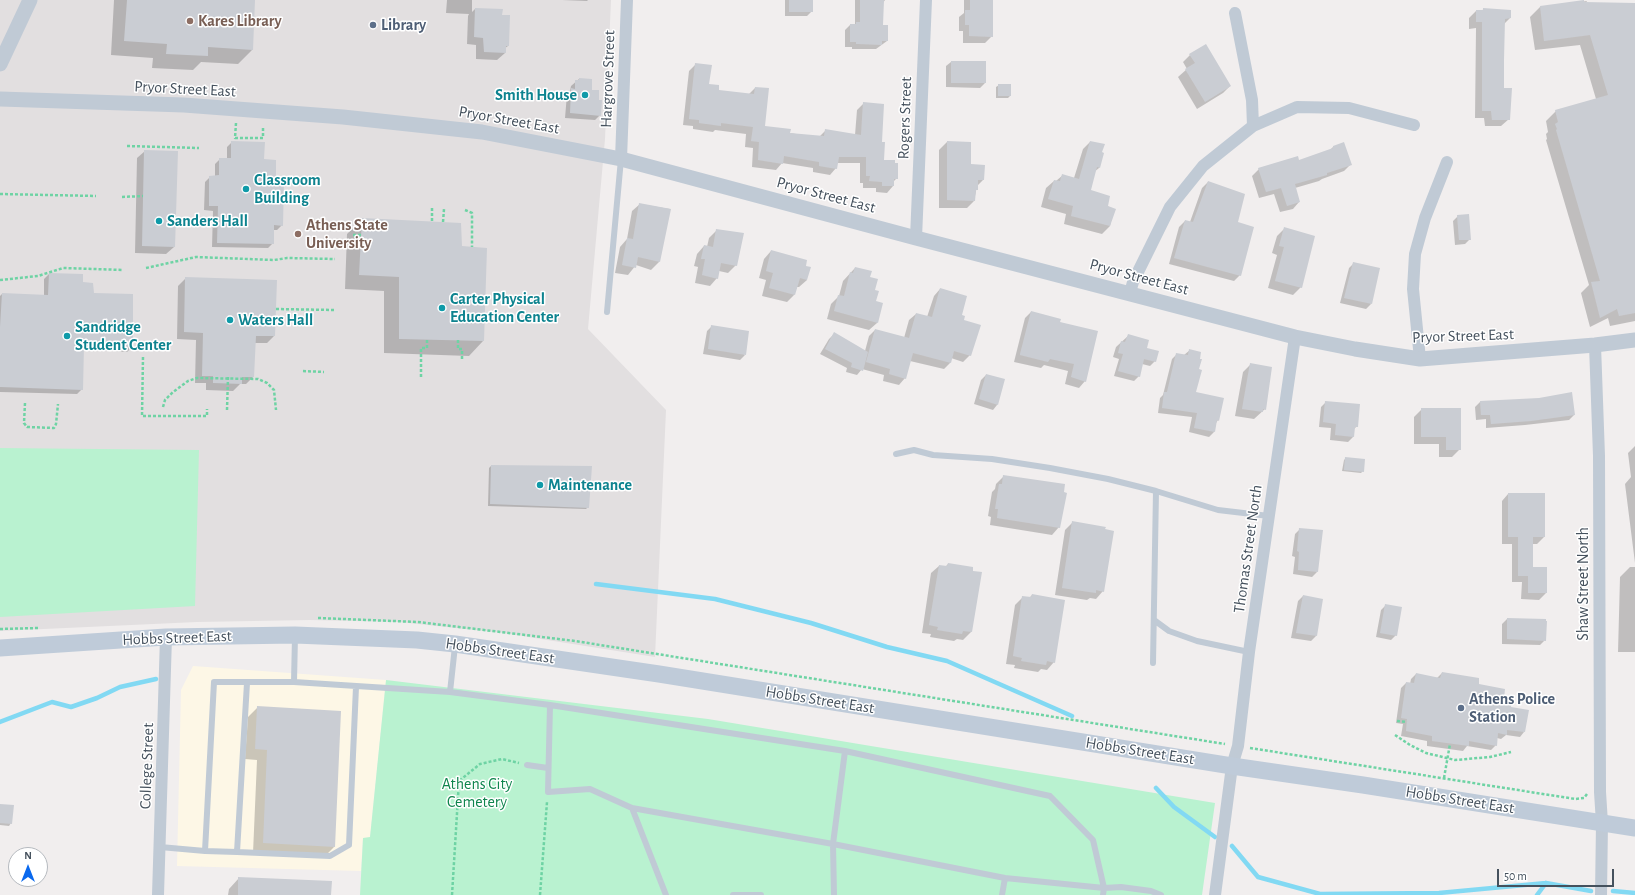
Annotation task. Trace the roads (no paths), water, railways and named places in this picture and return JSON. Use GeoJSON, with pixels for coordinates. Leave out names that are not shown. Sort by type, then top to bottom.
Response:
{"type":"FeatureCollection","features":[{"type":"Feature","properties":{"kind":"main road","name":"Hobbs Street East"},"geometry":{"type":"LineString","coordinates":[[0,648],[166,637],[295,635],[417,640],[455,644],[666,675],[1232,766],[1379,787],[1635,828]]}},
{"type":"Feature","properties":{"kind":"street"},"geometry":{"type":"LineString","coordinates":[[0,64],[30,0]]}},
{"type":"Feature","properties":{"kind":"street","name":"Hargrove Street"},"geometry":{"type":"LineString","coordinates":[[621,159],[627,0]]}},
{"type":"Feature","properties":{"kind":"street","name":"Rogers Street"},"geometry":{"type":"LineString","coordinates":[[916,238],[926,0]]}},
{"type":"Feature","properties":{"kind":"street"},"geometry":{"type":"LineString","coordinates":[[1234,13],[1252,100],[1253,126]]}},
{"type":"Feature","properties":{"kind":"street","name":"Pryor Street East"},"geometry":{"type":"LineString","coordinates":[[0,99],[184,105],[343,118],[482,132],[621,159],[1295,337],[1355,350],[1420,358],[1595,345],[1635,340]]}},
{"type":"Feature","properties":{"kind":"street"},"geometry":{"type":"LineString","coordinates":[[1130,293],[1133,282],[1170,207],[1202,166],[1253,126],[1297,107],[1349,108],[1414,125]]}},
{"type":"Feature","properties":{"kind":"street"},"geometry":{"type":"LineString","coordinates":[[1420,358],[1413,289],[1415,254],[1425,218],[1447,162]]}},
{"type":"Feature","properties":{"kind":"street","name":"Thomas Street North"},"geometry":{"type":"LineString","coordinates":[[1215,895],[1232,766],[1238,746],[1249,652],[1295,337]]}},
{"type":"Feature","properties":{"kind":"street","name":"Shaw Street North"},"geometry":{"type":"LineString","coordinates":[[1595,345],[1599,456],[1600,792],[1602,823],[1601,895]]}},
{"type":"Feature","properties":{"kind":"street","name":"College Street"},"geometry":{"type":"LineString","coordinates":[[158,895],[166,637]]}},
{"type":"Feature","properties":{"kind":"lane"},"geometry":{"type":"LineString","coordinates":[[607,312],[621,159]]}},
{"type":"Feature","properties":{"kind":"lane"},"geometry":{"type":"LineString","coordinates":[[896,454],[914,450],[934,455],[992,459],[1035,465],[1108,479],[1156,491],[1218,510],[1269,516]]}},
{"type":"Feature","properties":{"kind":"lane"},"geometry":{"type":"LineString","coordinates":[[1153,663],[1156,491]]}},
{"type":"Feature","properties":{"kind":"lane"},"geometry":{"type":"LineString","coordinates":[[1154,620],[1169,631],[1197,641],[1249,652]]}},
{"type":"Feature","properties":{"kind":"lane"},"geometry":{"type":"LineString","coordinates":[[294,682],[295,635]]}},
{"type":"Feature","properties":{"kind":"lane"},"geometry":{"type":"LineString","coordinates":[[450,692],[455,644]]}},
{"type":"Feature","properties":{"kind":"lane"},"geometry":{"type":"LineString","coordinates":[[205,851],[214,682],[294,682],[450,692],[550,705],[846,751],[1050,796],[1093,840],[1104,892]]}},
{"type":"Feature","properties":{"kind":"lane"},"geometry":{"type":"LineString","coordinates":[[237,852],[247,683]]}},
{"type":"Feature","properties":{"kind":"lane"},"geometry":{"type":"LineString","coordinates":[[160,847],[205,851],[330,856],[349,846],[356,687]]}},
{"type":"Feature","properties":{"kind":"lane"},"geometry":{"type":"LineString","coordinates":[[550,705],[548,792],[590,789],[632,808],[833,844],[1005,878],[1104,892],[1121,887],[1151,891],[1161,895]]}},
{"type":"Feature","properties":{"kind":"lane"},"geometry":{"type":"LineString","coordinates":[[834,895],[833,844],[846,751]]}},
{"type":"Feature","properties":{"kind":"lane"},"geometry":{"type":"LineString","coordinates":[[527,765],[548,768]]}},
{"type":"Feature","properties":{"kind":"lane"},"geometry":{"type":"LineString","coordinates":[[632,808],[666,895]]}},
{"type":"Feature","properties":{"kind":"lane"},"geometry":{"type":"LineString","coordinates":[[1002,895],[1005,878]]}},
{"type":"Feature","properties":{"kind":"lane"},"geometry":{"type":"LineString","coordinates":[[733,895],[761,895]]}},
{"type":"Feature","properties":{"kind":"waterway"},"geometry":{"type":"LineString","coordinates":[[596,584],[715,599],[811,623],[887,647],[947,661],[1072,716]]}},
{"type":"Feature","properties":{"kind":"waterway"},"geometry":{"type":"LineString","coordinates":[[0,722],[52,702],[71,707],[97,698],[120,687],[156,679]]}},
{"type":"Feature","properties":{"kind":"waterway"},"geometry":{"type":"LineString","coordinates":[[1156,788],[1174,807],[1215,837]]}},
{"type":"Feature","properties":{"kind":"waterway"},"geometry":{"type":"LineString","coordinates":[[1232,846],[1258,877],[1320,894],[1439,893],[1546,883],[1591,891]]}},
{"type":"Feature","properties":{"kind":"waterway"},"geometry":{"type":"LineString","coordinates":[[1537,895],[1546,883]]}},
{"type":"Feature","properties":{"kind":"waterway"},"geometry":{"type":"LineString","coordinates":[[1613,891],[1635,893]]}},
{"type":"Feature","properties":{"kind":"place","name":"Kares Library"},"geometry":{"type":"Point","coordinates":[190,21]}},
{"type":"Feature","properties":{"kind":"place","name":"Library"},"geometry":{"type":"Point","coordinates":[373,25]}},
{"type":"Feature","properties":{"kind":"place","name":"Smith House"},"geometry":{"type":"Point","coordinates":[585,95]}},
{"type":"Feature","properties":{"kind":"place","name":"Classroom Building"},"geometry":{"type":"Point","coordinates":[246,189]}},
{"type":"Feature","properties":{"kind":"place","name":"Sanders Hall"},"geometry":{"type":"Point","coordinates":[159,221]}},
{"type":"Feature","properties":{"kind":"place","name":"Athens State University"},"geometry":{"type":"Point","coordinates":[298,234]}},
{"type":"Feature","properties":{"kind":"place","name":"Carter Physical Education Center"},"geometry":{"type":"Point","coordinates":[442,308]}},
{"type":"Feature","properties":{"kind":"place","name":"Waters Hall"},"geometry":{"type":"Point","coordinates":[230,320]}},
{"type":"Feature","properties":{"kind":"place","name":"Sandridge Student Center"},"geometry":{"type":"Point","coordinates":[67,336]}},
{"type":"Feature","properties":{"kind":"place","name":"Maintenance"},"geometry":{"type":"Point","coordinates":[540,485]}},
{"type":"Feature","properties":{"kind":"place","name":"Athens Police Station"},"geometry":{"type":"Point","coordinates":[1461,708]}},
{"type":"Feature","properties":{"kind":"park label","name":"Athens City Cemetery"},"geometry":{"type":"Point","coordinates":[477,793]}}]}
